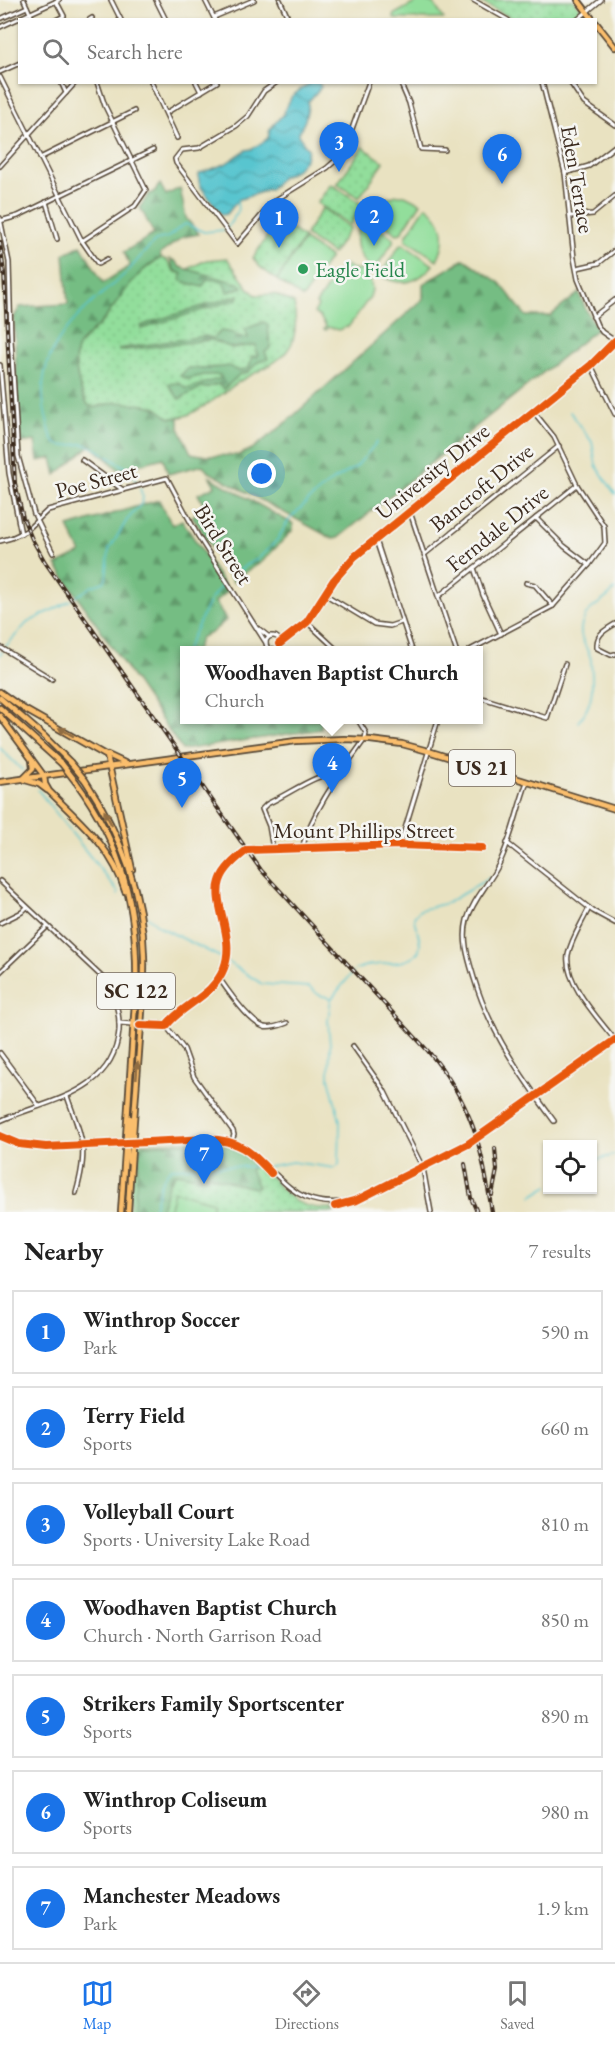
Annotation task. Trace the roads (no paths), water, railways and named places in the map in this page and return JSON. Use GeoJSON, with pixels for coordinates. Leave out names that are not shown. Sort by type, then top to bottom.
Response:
{"type":"FeatureCollection","features":[{"type":"Feature","properties":{"kind":"main road"},"geometry":{"type":"LineString","coordinates":[[578,0],[592,18]]}},
{"type":"Feature","properties":{"kind":"main road"},"geometry":{"type":"LineString","coordinates":[[597,24],[614,44]]}},
{"type":"Feature","properties":{"kind":"main road"},"geometry":{"type":"LineString","coordinates":[[0,692],[24,709],[127,764]]}},
{"type":"Feature","properties":{"kind":"main road","name":"SC 122"},"geometry":{"type":"LineString","coordinates":[[0,698],[45,737],[85,780],[101,805],[130,870],[138,905],[144,957],[140,1025],[121,1212]]}},
{"type":"Feature","properties":{"kind":"main road","name":"SC 122"},"geometry":{"type":"LineString","coordinates":[[0,708],[62,764],[76,782],[95,810],[116,851],[129,893],[137,960],[129,1091],[129,1143]]}},
{"type":"Feature","properties":{"kind":"main road"},"geometry":{"type":"LineString","coordinates":[[0,716],[44,776],[49,791]]}},
{"type":"Feature","properties":{"kind":"main road","name":"US 21"},"geometry":{"type":"LineString","coordinates":[[0,782],[296,741],[365,739],[386,741],[428,751],[615,809]]}},
{"type":"Feature","properties":{"kind":"main road"},"geometry":{"type":"LineString","coordinates":[[104,753],[108,759],[108,767],[113,780],[138,905]]}},
{"type":"Feature","properties":{"kind":"main road"},"geometry":{"type":"LineString","coordinates":[[22,779],[33,769],[31,757]]}},
{"type":"Feature","properties":{"kind":"main road"},"geometry":{"type":"LineString","coordinates":[[113,780],[118,770],[127,764]]}},
{"type":"Feature","properties":{"kind":"main road"},"geometry":{"type":"LineString","coordinates":[[22,779],[36,783],[49,791],[96,836],[111,857],[125,888],[136,937]]}},
{"type":"Feature","properties":{"kind":"main road"},"geometry":{"type":"LineString","coordinates":[[128,1212],[130,1176],[127,1145],[129,1143]]}},
{"type":"Feature","properties":{"kind":"street"},"geometry":{"type":"LineString","coordinates":[[24,0],[32,18]]}},
{"type":"Feature","properties":{"kind":"street"},"geometry":{"type":"LineString","coordinates":[[111,0],[120,18]]}},
{"type":"Feature","properties":{"kind":"street"},"geometry":{"type":"LineString","coordinates":[[156,0],[165,18]]}},
{"type":"Feature","properties":{"kind":"street"},"geometry":{"type":"LineString","coordinates":[[205,0],[214,18],[254,0]]}},
{"type":"Feature","properties":{"kind":"street"},"geometry":{"type":"LineString","coordinates":[[280,0],[288,18]]}},
{"type":"Feature","properties":{"kind":"street"},"geometry":{"type":"LineString","coordinates":[[473,0],[504,18]]}},
{"type":"Feature","properties":{"kind":"street"},"geometry":{"type":"LineString","coordinates":[[579,18],[601,0]]}},
{"type":"Feature","properties":{"kind":"street"},"geometry":{"type":"LineString","coordinates":[[19,18],[53,2],[65,18]]}},
{"type":"Feature","properties":{"kind":"street"},"geometry":{"type":"LineString","coordinates":[[0,19],[27,7]]}},
{"type":"Feature","properties":{"kind":"street"},"geometry":{"type":"LineString","coordinates":[[0,27],[18,19]]}},
{"type":"Feature","properties":{"kind":"street"},"geometry":{"type":"LineString","coordinates":[[0,72],[18,64]]}},
{"type":"Feature","properties":{"kind":"street"},"geometry":{"type":"LineString","coordinates":[[0,77],[82,241],[98,264],[107,259]]}},
{"type":"Feature","properties":{"kind":"street"},"geometry":{"type":"LineString","coordinates":[[62,84],[66,93]]}},
{"type":"Feature","properties":{"kind":"street"},"geometry":{"type":"LineString","coordinates":[[0,166],[74,84]]}},
{"type":"Feature","properties":{"kind":"street"},"geometry":{"type":"LineString","coordinates":[[82,241],[135,206],[146,190],[105,106],[98,84]]}},
{"type":"Feature","properties":{"kind":"street"},"geometry":{"type":"LineString","coordinates":[[152,84],[177,138]]}},
{"type":"Feature","properties":{"kind":"street"},"geometry":{"type":"LineString","coordinates":[[197,84],[201,93]]}},
{"type":"Feature","properties":{"kind":"street"},"geometry":{"type":"LineString","coordinates":[[166,113],[215,84]]}},
{"type":"Feature","properties":{"kind":"street"},"geometry":{"type":"LineString","coordinates":[[274,84],[264,91],[248,116],[236,126],[199,148],[182,150],[175,159],[176,164],[237,244],[274,201],[335,161],[349,137],[368,84]]}},
{"type":"Feature","properties":{"kind":"street"},"geometry":{"type":"LineString","coordinates":[[401,84],[409,103],[421,149],[445,150]]}},
{"type":"Feature","properties":{"kind":"street","name":"Eden Terrace"},"geometry":{"type":"LineString","coordinates":[[543,84],[565,173],[574,258],[581,289],[602,332],[615,341]]}},
{"type":"Feature","properties":{"kind":"street"},"geometry":{"type":"LineString","coordinates":[[571,84],[584,103],[615,125]]}},
{"type":"Feature","properties":{"kind":"street"},"geometry":{"type":"LineString","coordinates":[[40,158],[134,111]]}},
{"type":"Feature","properties":{"kind":"street"},"geometry":{"type":"LineString","coordinates":[[565,173],[589,166],[615,146]]}},
{"type":"Feature","properties":{"kind":"street"},"geometry":{"type":"LineString","coordinates":[[53,553],[37,520],[18,456],[11,339],[10,271],[0,222],[18,216],[153,150]]}},
{"type":"Feature","properties":{"kind":"street"},"geometry":{"type":"LineString","coordinates":[[571,216],[593,214],[615,196]]}},
{"type":"Feature","properties":{"kind":"street"},"geometry":{"type":"LineString","coordinates":[[46,202],[57,239]]}},
{"type":"Feature","properties":{"kind":"street"},"geometry":{"type":"LineString","coordinates":[[577,268],[598,263],[615,250]]}},
{"type":"Feature","properties":{"kind":"street"},"geometry":{"type":"LineString","coordinates":[[593,317],[615,300]]}},
{"type":"Feature","properties":{"kind":"street","name":"University Drive"},"geometry":{"type":"LineString","coordinates":[[279,644],[307,622],[347,564],[591,364],[615,341]]}},
{"type":"Feature","properties":{"kind":"street"},"geometry":{"type":"LineString","coordinates":[[591,364],[615,414]]}},
{"type":"Feature","properties":{"kind":"street"},"geometry":{"type":"LineString","coordinates":[[0,365],[9,473],[21,534],[0,541]]}},
{"type":"Feature","properties":{"kind":"street"},"geometry":{"type":"LineString","coordinates":[[479,646],[553,606],[601,550],[606,534],[604,526],[577,485],[559,446],[533,411]]}},
{"type":"Feature","properties":{"kind":"street","name":"Bancroft Drive"},"geometry":{"type":"LineString","coordinates":[[425,554],[559,446]]}},
{"type":"Feature","properties":{"kind":"street"},"geometry":{"type":"LineString","coordinates":[[81,460],[123,490]]}},
{"type":"Feature","properties":{"kind":"street","name":"Poe Street"},"geometry":{"type":"LineString","coordinates":[[21,534],[45,512],[54,508],[167,478]]}},
{"type":"Feature","properties":{"kind":"street","name":"Bird Street"},"geometry":{"type":"LineString","coordinates":[[167,478],[198,536],[267,646]]}},
{"type":"Feature","properties":{"kind":"street","name":"Ferndale Drive"},"geometry":{"type":"LineString","coordinates":[[439,596],[577,485]]}},
{"type":"Feature","properties":{"kind":"street"},"geometry":{"type":"LineString","coordinates":[[410,512],[454,646]]}},
{"type":"Feature","properties":{"kind":"street"},"geometry":{"type":"LineString","coordinates":[[536,518],[588,566]]}},
{"type":"Feature","properties":{"kind":"street"},"geometry":{"type":"LineString","coordinates":[[376,540],[410,646]]}},
{"type":"Feature","properties":{"kind":"street"},"geometry":{"type":"LineString","coordinates":[[474,568],[483,595],[501,634]]}},
{"type":"Feature","properties":{"kind":"street"},"geometry":{"type":"LineString","coordinates":[[526,583],[535,585],[553,606]]}},
{"type":"Feature","properties":{"kind":"street"},"geometry":{"type":"LineString","coordinates":[[326,595],[374,624],[390,626],[403,622]]}},
{"type":"Feature","properties":{"kind":"street"},"geometry":{"type":"LineString","coordinates":[[307,622],[333,646]]}},
{"type":"Feature","properties":{"kind":"street"},"geometry":{"type":"LineString","coordinates":[[615,624],[601,633],[596,640],[597,648],[611,655],[615,654]]}},
{"type":"Feature","properties":{"kind":"street","name":"Bird Street"},"geometry":{"type":"LineString","coordinates":[[256,626],[267,636],[278,639]]}},
{"type":"Feature","properties":{"kind":"street"},"geometry":{"type":"LineString","coordinates":[[266,643],[272,636]]}},
{"type":"Feature","properties":{"kind":"street"},"geometry":{"type":"LineString","coordinates":[[279,644],[278,639],[285,639]]}},
{"type":"Feature","properties":{"kind":"street"},"geometry":{"type":"LineString","coordinates":[[0,647],[52,679]]}},
{"type":"Feature","properties":{"kind":"street"},"geometry":{"type":"LineString","coordinates":[[483,698],[547,718],[565,663]]}},
{"type":"Feature","properties":{"kind":"street"},"geometry":{"type":"LineString","coordinates":[[302,848],[315,814],[365,739],[366,733],[360,724]]}},
{"type":"Feature","properties":{"kind":"street"},"geometry":{"type":"LineString","coordinates":[[400,845],[437,724]]}},
{"type":"Feature","properties":{"kind":"street"},"geometry":{"type":"LineString","coordinates":[[273,849],[269,826],[262,809],[267,804],[319,776],[328,772],[344,771]]}},
{"type":"Feature","properties":{"kind":"street"},"geometry":{"type":"LineString","coordinates":[[527,782],[507,843],[494,874],[471,910],[464,936],[475,983],[489,1020],[510,1058],[554,1121]]}},
{"type":"Feature","properties":{"kind":"street"},"geometry":{"type":"LineString","coordinates":[[507,843],[589,908],[615,923]]}},
{"type":"Feature","properties":{"kind":"street","name":"Mount Phillips Street"},"geometry":{"type":"LineString","coordinates":[[219,978],[226,959],[228,942],[219,882],[230,865],[247,850],[400,845],[482,848]]}},
{"type":"Feature","properties":{"kind":"street"},"geometry":{"type":"LineString","coordinates":[[0,881],[103,978],[114,998],[119,1023],[115,1049],[106,1066],[91,1083],[67,1096],[0,1121]]}},
{"type":"Feature","properties":{"kind":"street"},"geometry":{"type":"LineString","coordinates":[[0,922],[22,912],[27,907]]}},
{"type":"Feature","properties":{"kind":"street"},"geometry":{"type":"LineString","coordinates":[[0,1136],[19,1144],[37,1146],[207,1139],[231,1143],[249,1150],[288,1192],[299,1200],[337,1206],[357,1200],[423,1168],[478,1137],[615,1040],[584,999],[569,973],[568,954],[589,908]]}},
{"type":"Feature","properties":{"kind":"street"},"geometry":{"type":"LineString","coordinates":[[0,972],[47,927]]}},
{"type":"Feature","properties":{"kind":"street"},"geometry":{"type":"LineString","coordinates":[[140,1025],[166,1026],[212,987],[219,978],[254,1020],[265,1027],[287,1023]]}},
{"type":"Feature","properties":{"kind":"street"},"geometry":{"type":"LineString","coordinates":[[119,1023],[133,1024]]}},
{"type":"Feature","properties":{"kind":"street"},"geometry":{"type":"LineString","coordinates":[[166,1026],[184,1049],[194,1077],[233,1131],[231,1143]]}},
{"type":"Feature","properties":{"kind":"street"},"geometry":{"type":"LineString","coordinates":[[353,1046],[384,1090],[423,1168],[431,1212]]}},
{"type":"Feature","properties":{"kind":"street"},"geometry":{"type":"LineString","coordinates":[[0,1053],[39,1106]]}},
{"type":"Feature","properties":{"kind":"street"},"geometry":{"type":"LineString","coordinates":[[67,1096],[84,1145],[84,1163],[76,1193]]}},
{"type":"Feature","properties":{"kind":"street"},"geometry":{"type":"LineString","coordinates":[[337,1206],[337,1212]]}},
{"type":"Feature","properties":{"kind":"water"},"geometry":{"type":"Polygon","coordinates":[[[308,84],[320,84],[321,87],[308,102],[305,120],[298,135],[308,149],[306,159],[296,170],[281,178],[270,189],[238,200],[227,214],[222,215],[200,186],[198,176],[200,173],[225,164],[268,138],[270,129],[283,114],[292,96],[308,84]]]}},
{"type":"Feature","properties":{"kind":"waterway"},"geometry":{"type":"LineString","coordinates":[[227,228],[238,211],[237,200]]}},
{"type":"Feature","properties":{"kind":"waterway"},"geometry":{"type":"LineString","coordinates":[[104,454],[86,445],[63,446],[53,440],[43,398],[44,376],[50,356],[73,321],[124,275],[155,241],[168,237],[186,224],[204,232],[224,230]]}},
{"type":"Feature","properties":{"kind":"waterway"},"geometry":{"type":"LineString","coordinates":[[570,412],[592,442],[596,465],[615,494]]}},
{"type":"Feature","properties":{"kind":"waterway"},"geometry":{"type":"LineString","coordinates":[[231,577],[259,558],[277,540],[289,520],[307,502],[329,483],[356,467],[377,442]]}},
{"type":"Feature","properties":{"kind":"waterway"},"geometry":{"type":"LineString","coordinates":[[107,456],[128,469],[138,484]]}},
{"type":"Feature","properties":{"kind":"waterway"},"geometry":{"type":"LineString","coordinates":[[73,599],[92,586],[104,582],[109,550],[127,520],[141,504],[143,498],[140,488]]}},
{"type":"Feature","properties":{"kind":"waterway"},"geometry":{"type":"LineString","coordinates":[[188,646],[210,600],[223,584]]}},
{"type":"Feature","properties":{"kind":"waterway"},"geometry":{"type":"LineString","coordinates":[[578,722],[588,705],[592,687],[591,658],[582,639],[581,626],[585,616],[615,589]]}},
{"type":"Feature","properties":{"kind":"waterway"},"geometry":{"type":"LineString","coordinates":[[6,646],[27,623],[70,601]]}},
{"type":"Feature","properties":{"kind":"waterway"},"geometry":{"type":"LineString","coordinates":[[0,748],[22,770]]}},
{"type":"Feature","properties":{"kind":"waterway"},"geometry":{"type":"LineString","coordinates":[[38,790],[118,892],[118,895]]}},
{"type":"Feature","properties":{"kind":"waterway"},"geometry":{"type":"LineString","coordinates":[[356,970],[371,965],[408,960],[415,956],[420,942],[414,917],[420,910],[447,903],[489,878]]}},
{"type":"Feature","properties":{"kind":"waterway"},"geometry":{"type":"LineString","coordinates":[[148,917],[160,927],[224,959]]}},
{"type":"Feature","properties":{"kind":"waterway"},"geometry":{"type":"LineString","coordinates":[[228,962],[262,984],[309,987],[319,995],[331,998]]}},
{"type":"Feature","properties":{"kind":"waterway"},"geometry":{"type":"LineString","coordinates":[[332,998],[353,972]]}},
{"type":"Feature","properties":{"kind":"waterway"},"geometry":{"type":"LineString","coordinates":[[153,1212],[161,1183],[171,1168],[266,1167],[292,1162],[335,1168],[339,1165],[340,1121],[329,1078],[328,1021],[331,998]]}},
{"type":"Feature","properties":{"kind":"waterway"},"geometry":{"type":"LineString","coordinates":[[597,1160],[615,1155]]}},
{"type":"Feature","properties":{"kind":"waterway"},"geometry":{"type":"LineString","coordinates":[[532,1196],[543,1189]]}},
{"type":"Feature","properties":{"kind":"railway"},"geometry":{"type":"LineString","coordinates":[[0,242],[4,273],[15,483],[23,518],[32,539],[45,562],[261,870],[443,1070],[473,1126],[484,1166],[492,1212]]}},
{"type":"Feature","properties":{"kind":"railway"},"geometry":{"type":"LineString","coordinates":[[492,1195],[497,1170],[495,1148]]}},
{"type":"Feature","properties":{"kind":"railway"},"geometry":{"type":"LineString","coordinates":[[465,1164],[471,1198],[477,1212]]}},
{"type":"Feature","properties":{"kind":"place","name":"Volleyball Court"},"geometry":{"type":"Point","coordinates":[339,172]}},
{"type":"Feature","properties":{"kind":"place","name":"Winthrop Coliseum"},"geometry":{"type":"Point","coordinates":[502,184]}},
{"type":"Feature","properties":{"kind":"place","name":"Terry Field"},"geometry":{"type":"Point","coordinates":[374,246]}},
{"type":"Feature","properties":{"kind":"place","name":"Winthrop Soccer"},"geometry":{"type":"Point","coordinates":[279,248]}},
{"type":"Feature","properties":{"kind":"place","name":"Eagle Field"},"geometry":{"type":"Point","coordinates":[303,269]}},
{"type":"Feature","properties":{"kind":"place","name":"Woodhaven Baptist Church"},"geometry":{"type":"Point","coordinates":[332,793]}},
{"type":"Feature","properties":{"kind":"place","name":"Strikers Family Sportscenter"},"geometry":{"type":"Point","coordinates":[182,808]}},
{"type":"Feature","properties":{"kind":"place","name":"Manchester Meadows"},"geometry":{"type":"Point","coordinates":[204,1184]}}]}
